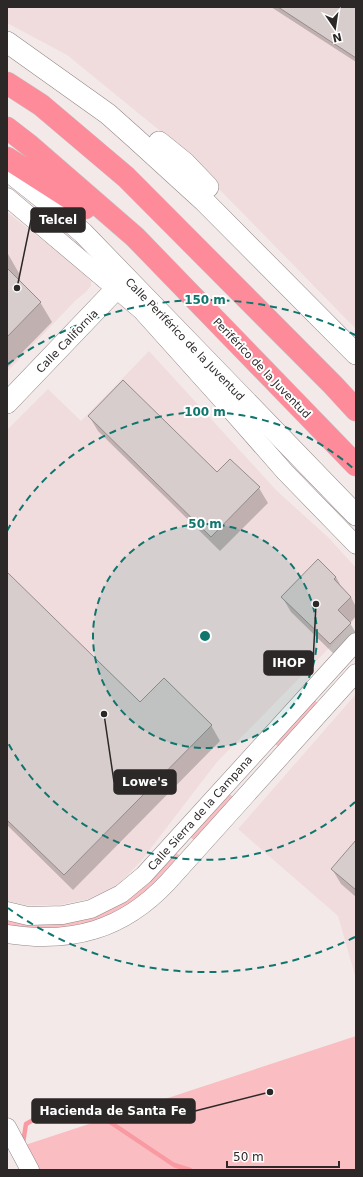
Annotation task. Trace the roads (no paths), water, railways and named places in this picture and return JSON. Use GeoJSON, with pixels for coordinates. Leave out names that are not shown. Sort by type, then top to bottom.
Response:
{"type":"FeatureCollection","features":[{"type":"Feature","properties":{"kind":"highway"},"geometry":{"type":"LineString","coordinates":[[7,83],[41,105],[126,177],[333,384],[356,410]]}},
{"type":"Feature","properties":{"kind":"highway","name":"Periférico de la Juventud"},"geometry":{"type":"LineString","coordinates":[[7,128],[29,145],[131,234],[356,465]]}},
{"type":"Feature","properties":{"kind":"highway"},"geometry":{"type":"LineString","coordinates":[[7,158],[100,217],[131,234]]}},
{"type":"Feature","properties":{"kind":"main road"},"geometry":{"type":"LineString","coordinates":[[7,37],[43,52],[74,73],[111,101],[185,163],[356,337]]}},
{"type":"Feature","properties":{"kind":"main road"},"geometry":{"type":"LineString","coordinates":[[7,42],[108,114],[136,139],[204,201],[356,354]]}},
{"type":"Feature","properties":{"kind":"main road","name":"Calle Periférico de la Juventud"},"geometry":{"type":"LineString","coordinates":[[7,170],[83,233],[122,284],[356,515]]}},
{"type":"Feature","properties":{"kind":"main road","name":"Calle California"},"geometry":{"type":"LineString","coordinates":[[7,403],[122,284]]}},
{"type":"Feature","properties":{"kind":"street"},"geometry":{"type":"LineString","coordinates":[[7,197],[122,284],[141,310],[285,472],[356,545]]}},
{"type":"Feature","properties":{"kind":"street","name":"Calle Sierra de la Campana"},"geometry":{"type":"LineString","coordinates":[[7,911],[28,916],[63,915],[91,909],[121,894],[144,875],[177,840],[356,642]]}},
{"type":"Feature","properties":{"kind":"street","name":"Calle Sierra de la Campana"},"geometry":{"type":"LineString","coordinates":[[7,934],[29,937],[80,934],[126,917],[154,896],[195,853],[356,673]]}},
{"type":"Feature","properties":{"kind":"street"},"geometry":{"type":"LineString","coordinates":[[318,684],[334,697]]}},
{"type":"Feature","properties":{"kind":"street"},"geometry":{"type":"LineString","coordinates":[[177,840],[195,853]]}},
{"type":"Feature","properties":{"kind":"street"},"geometry":{"type":"LineString","coordinates":[[7,1128],[12,1148],[30,1170]]}},
{"type":"Feature","properties":{"kind":"waterway"},"geometry":{"type":"LineString","coordinates":[[23,1143],[26,1124],[51,1110],[89,1108],[174,1165],[190,1170]]}},
{"type":"Feature","properties":{"kind":"place","name":"Telcel"},"geometry":{"type":"Point","coordinates":[17,288]}},
{"type":"Feature","properties":{"kind":"place","name":"IHOP"},"geometry":{"type":"Point","coordinates":[316,604]}},
{"type":"Feature","properties":{"kind":"place","name":"Lowe's"},"geometry":{"type":"Point","coordinates":[104,714]}},
{"type":"Feature","properties":{"kind":"place","name":"Hacienda de Santa Fe"},"geometry":{"type":"Point","coordinates":[270,1092]}}]}
